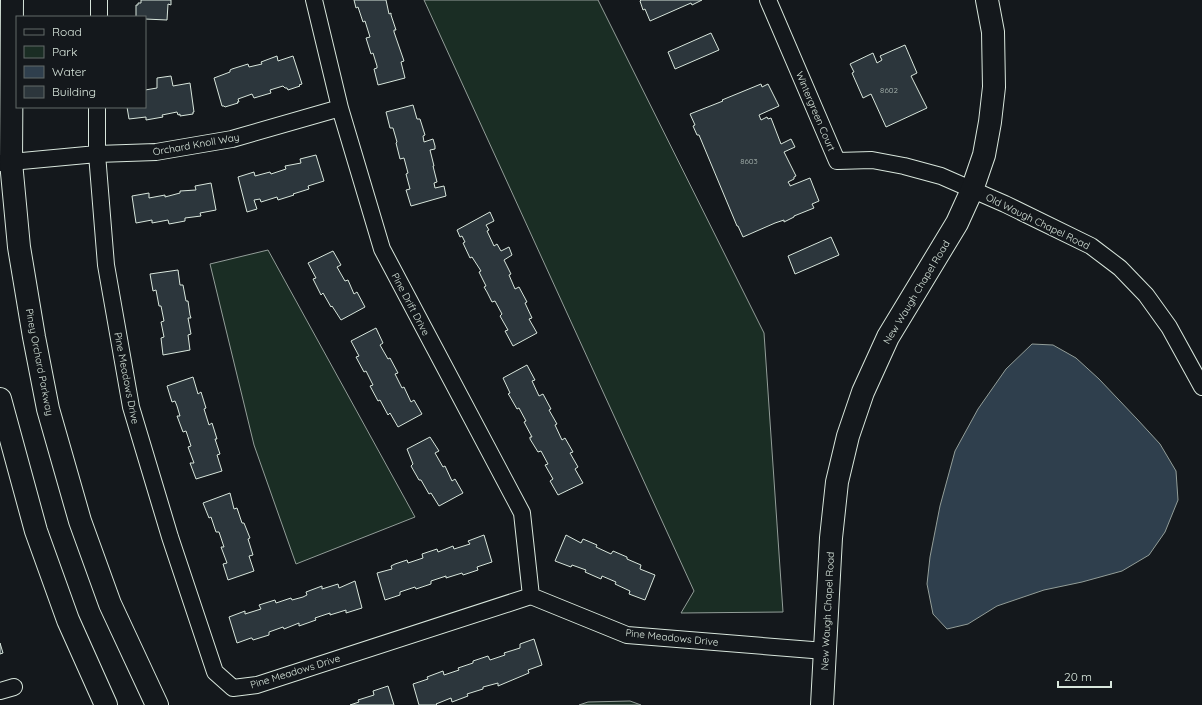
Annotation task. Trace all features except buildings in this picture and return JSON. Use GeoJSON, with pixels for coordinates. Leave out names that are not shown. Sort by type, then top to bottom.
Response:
{"type":"FeatureCollection","features":[{"type":"Feature","properties":{"kind":"street","name":"Piney Orchard Parkway"},"geometry":{"type":"LineString","coordinates":[[12,0],[6,162],[34,337],[48,409],[80,521],[110,604],[157,705]]}},
{"type":"Feature","properties":{"kind":"street"},"geometry":{"type":"LineString","coordinates":[[99,16],[100,0]]}},
{"type":"Feature","properties":{"kind":"street","name":"Pine Drift Drive"},"geometry":{"type":"LineString","coordinates":[[314,0],[340,108],[382,250],[522,513],[531,596]]}},
{"type":"Feature","properties":{"kind":"street","name":"Wintergreen Court"},"geometry":{"type":"LineString","coordinates":[[768,0],[837,161],[872,160],[904,166],[941,176],[972,190]]}},
{"type":"Feature","properties":{"kind":"street","name":"New Waugh Chapel Road"},"geometry":{"type":"LineString","coordinates":[[822,705],[831,538],[837,482],[848,436],[863,392],[888,337],[957,223],[972,190],[984,155],[994,88],[993,32],[987,0]]}},
{"type":"Feature","properties":{"kind":"street","name":"Pine Meadows Drive"},"geometry":{"type":"LineString","coordinates":[[97,108],[96,154],[106,265],[130,407],[170,537],[215,672],[232,688],[257,685],[531,596],[627,635],[824,651]]}},
{"type":"Feature","properties":{"kind":"street","name":"Orchard Knoll Way"},"geometry":{"type":"LineString","coordinates":[[6,162],[96,154],[156,152],[232,139],[340,108]]}},
{"type":"Feature","properties":{"kind":"street","name":"Old Waugh Chapel Road"},"geometry":{"type":"LineString","coordinates":[[972,190],[1019,210],[1091,246],[1120,268],[1146,295],[1169,327],[1202,387]]}},
{"type":"Feature","properties":{"kind":"street"},"geometry":{"type":"LineString","coordinates":[[0,400],[36,531],[68,620],[106,705]]}},
{"type":"Feature","properties":{"kind":"green space"},"geometry":{"type":"Polygon","coordinates":[[[424,0],[598,0],[764,333],[783,612],[681,613],[694,591],[424,0]]]}},
{"type":"Feature","properties":{"kind":"green space"},"geometry":{"type":"Polygon","coordinates":[[[268,250],[415,517],[296,564],[254,445],[210,264],[268,250]]]}},
{"type":"Feature","properties":{"kind":"green space"},"geometry":{"type":"Polygon","coordinates":[[[630,701],[641,705],[579,705],[588,702],[630,701]]]}},
{"type":"Feature","properties":{"kind":"water"},"geometry":{"type":"Polygon","coordinates":[[[1032,344],[1053,345],[1076,358],[1099,379],[1137,419],[1160,444],[1176,471],[1178,500],[1165,532],[1149,555],[1122,571],[1082,582],[1044,590],[997,606],[968,624],[947,629],[933,614],[927,584],[930,557],[940,506],[955,451],[978,409],[1006,369],[1032,344]]]}}]}
